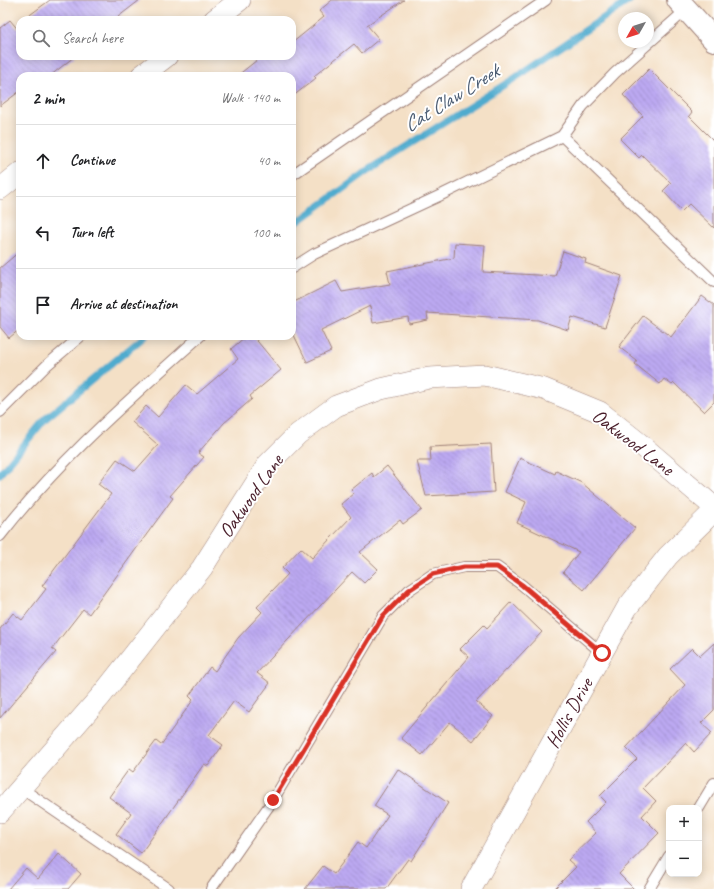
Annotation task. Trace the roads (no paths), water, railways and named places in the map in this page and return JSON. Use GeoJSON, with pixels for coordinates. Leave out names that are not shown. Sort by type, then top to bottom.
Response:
{"type":"FeatureCollection","features":[{"type":"Feature","properties":{"kind":"street"},"geometry":{"type":"LineString","coordinates":[[219,16],[240,0]]}},
{"type":"Feature","properties":{"kind":"street"},"geometry":{"type":"LineString","coordinates":[[682,5],[714,40]]}},
{"type":"Feature","properties":{"kind":"street"},"geometry":{"type":"LineString","coordinates":[[145,72],[162,60]]}},
{"type":"Feature","properties":{"kind":"street"},"geometry":{"type":"LineString","coordinates":[[0,189],[16,175]]}},
{"type":"Feature","properties":{"kind":"street","name":"Oakwood Lane"},"geometry":{"type":"LineString","coordinates":[[0,812],[101,696],[202,568],[268,464],[298,434],[336,406],[381,388],[429,378],[485,375],[544,389],[600,412],[714,507]]}},
{"type":"Feature","properties":{"kind":"street","name":"Hollis Drive"},"geometry":{"type":"LineString","coordinates":[[471,889],[627,608],[668,556],[714,512]]}},
{"type":"Feature","properties":{"kind":"lane"},"geometry":{"type":"LineString","coordinates":[[296,172],[546,0]]}},
{"type":"Feature","properties":{"kind":"lane"},"geometry":{"type":"LineString","coordinates":[[296,265],[314,254],[439,196],[562,136],[583,106],[682,5]]}},
{"type":"Feature","properties":{"kind":"lane"},"geometry":{"type":"LineString","coordinates":[[562,136],[714,282]]}},
{"type":"Feature","properties":{"kind":"lane"},"geometry":{"type":"LineString","coordinates":[[0,412],[47,365],[76,340]]}},
{"type":"Feature","properties":{"kind":"lane"},"geometry":{"type":"LineString","coordinates":[[0,536],[56,470],[134,395],[196,340]]}},
{"type":"Feature","properties":{"kind":"lane"},"geometry":{"type":"LineString","coordinates":[[211,889],[273,800],[383,616],[409,590],[433,574],[464,567],[497,567],[522,585],[602,653]]}},
{"type":"Feature","properties":{"kind":"lane"},"geometry":{"type":"LineString","coordinates":[[700,805],[714,783]]}},
{"type":"Feature","properties":{"kind":"lane"},"geometry":{"type":"LineString","coordinates":[[21,788],[169,889]]}},
{"type":"Feature","properties":{"kind":"lane"},"geometry":{"type":"LineString","coordinates":[[649,889],[666,861]]}},
{"type":"Feature","properties":{"kind":"waterway","name":"Cat Claw Creek"},"geometry":{"type":"LineString","coordinates":[[296,223],[369,170],[515,78],[630,0]]}},
{"type":"Feature","properties":{"kind":"waterway","name":"Cat Claw Creek"},"geometry":{"type":"LineString","coordinates":[[0,474],[45,419],[140,340]]}}]}
